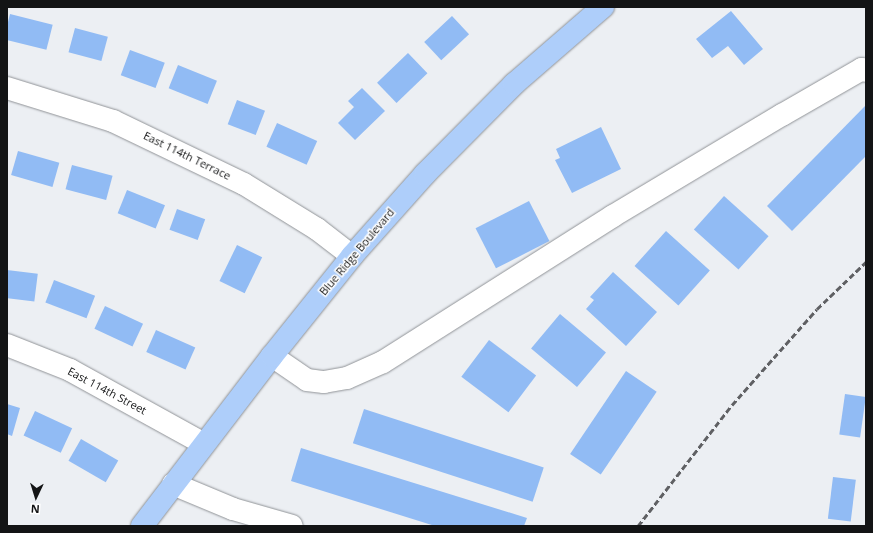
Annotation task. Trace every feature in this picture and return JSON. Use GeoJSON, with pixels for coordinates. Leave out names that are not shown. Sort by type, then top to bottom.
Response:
{"type":"FeatureCollection","features":[{"type":"Feature","properties":{"kind":"main road","name":"Blue Ridge Boulevard"},"geometry":{"type":"LineString","coordinates":[[142,526],[272,356],[352,256],[425,174],[514,84],[583,16],[603,7]]}},
{"type":"Feature","properties":{"kind":"street"},"geometry":{"type":"LineString","coordinates":[[272,356],[307,380],[324,382],[346,378],[383,362],[681,176],[862,69],[866,71]]}},
{"type":"Feature","properties":{"kind":"street","name":"East 114th Terrace"},"geometry":{"type":"LineString","coordinates":[[7,88],[113,121],[244,184],[317,229],[352,256]]}},
{"type":"Feature","properties":{"kind":"street","name":"East 114th Street"},"geometry":{"type":"LineString","coordinates":[[7,345],[70,370],[204,444]]}},
{"type":"Feature","properties":{"kind":"street"},"geometry":{"type":"LineString","coordinates":[[173,484],[233,509],[292,526]]}},
{"type":"Feature","properties":{"kind":"building"},"geometry":{"type":"Polygon","coordinates":[[[731,11],[763,49],[744,65],[728,46],[712,58],[696,39],[731,11]]]}},
{"type":"Feature","properties":{"kind":"building"},"geometry":{"type":"Polygon","coordinates":[[[10,14],[53,25],[46,50],[7,40],[7,26],[10,14]]]}},
{"type":"Feature","properties":{"kind":"building"},"geometry":{"type":"Polygon","coordinates":[[[452,16],[469,34],[441,60],[424,42],[452,16]]]}},
{"type":"Feature","properties":{"kind":"building"},"geometry":{"type":"Polygon","coordinates":[[[75,28],[108,37],[101,61],[69,52],[75,28]]]}},
{"type":"Feature","properties":{"kind":"building"},"geometry":{"type":"Polygon","coordinates":[[[130,50],[165,63],[156,88],[121,75],[130,50]]]}},
{"type":"Feature","properties":{"kind":"building"},"geometry":{"type":"Polygon","coordinates":[[[408,53],[427,73],[397,103],[377,83],[408,53]]]}},
{"type":"Feature","properties":{"kind":"building"},"geometry":{"type":"Polygon","coordinates":[[[178,65],[217,81],[208,104],[169,88],[178,65]]]}},
{"type":"Feature","properties":{"kind":"building"},"geometry":{"type":"Polygon","coordinates":[[[362,88],[385,111],[355,140],[338,123],[354,107],[348,101],[362,88]]]}},
{"type":"Feature","properties":{"kind":"building"},"geometry":{"type":"Polygon","coordinates":[[[237,100],[265,111],[256,135],[228,124],[237,100]]]}},
{"type":"Feature","properties":{"kind":"building"},"geometry":{"type":"Polygon","coordinates":[[[866,105],[866,156],[792,231],[767,206],[866,105]]]}},
{"type":"Feature","properties":{"kind":"building"},"geometry":{"type":"Polygon","coordinates":[[[277,123],[317,141],[307,165],[266,147],[277,123]]]}},
{"type":"Feature","properties":{"kind":"building"},"geometry":{"type":"Polygon","coordinates":[[[601,127],[621,169],[572,193],[555,160],[560,158],[556,149],[601,127]]]}},
{"type":"Feature","properties":{"kind":"building"},"geometry":{"type":"Polygon","coordinates":[[[18,151],[59,163],[52,187],[11,175],[18,151]]]}},
{"type":"Feature","properties":{"kind":"building"},"geometry":{"type":"Polygon","coordinates":[[[72,165],[113,176],[106,200],[66,189],[72,165]]]}},
{"type":"Feature","properties":{"kind":"building"},"geometry":{"type":"Polygon","coordinates":[[[127,190],[165,205],[156,229],[118,213],[127,190]]]}},
{"type":"Feature","properties":{"kind":"building"},"geometry":{"type":"Polygon","coordinates":[[[724,196],[769,236],[738,270],[694,229],[724,196]]]}},
{"type":"Feature","properties":{"kind":"building"},"geometry":{"type":"Polygon","coordinates":[[[529,201],[549,241],[496,268],[476,228],[529,201]]]}},
{"type":"Feature","properties":{"kind":"building"},"geometry":{"type":"Polygon","coordinates":[[[177,209],[205,219],[198,240],[169,230],[177,209]]]}},
{"type":"Feature","properties":{"kind":"building"},"geometry":{"type":"Polygon","coordinates":[[[666,231],[710,270],[678,305],[635,266],[666,231]]]}},
{"type":"Feature","properties":{"kind":"building"},"geometry":{"type":"Polygon","coordinates":[[[237,245],[262,257],[245,293],[219,281],[237,245]]]}},
{"type":"Feature","properties":{"kind":"building"},"geometry":{"type":"Polygon","coordinates":[[[7,270],[38,274],[34,302],[7,298],[7,270]]]}},
{"type":"Feature","properties":{"kind":"building"},"geometry":{"type":"Polygon","coordinates":[[[613,272],[657,312],[626,346],[586,309],[594,300],[590,297],[613,272]]]}},
{"type":"Feature","properties":{"kind":"building"},"geometry":{"type":"Polygon","coordinates":[[[54,280],[95,296],[86,318],[45,302],[54,280]]]}},
{"type":"Feature","properties":{"kind":"building"},"geometry":{"type":"Polygon","coordinates":[[[105,306],[143,324],[132,346],[94,329],[105,306]]]}},
{"type":"Feature","properties":{"kind":"building"},"geometry":{"type":"Polygon","coordinates":[[[560,314],[606,353],[577,387],[531,348],[560,314]]]}},
{"type":"Feature","properties":{"kind":"building"},"geometry":{"type":"Polygon","coordinates":[[[156,330],[195,347],[186,369],[146,352],[156,330]]]}},
{"type":"Feature","properties":{"kind":"building"},"geometry":{"type":"Polygon","coordinates":[[[489,340],[536,376],[508,412],[461,377],[489,340]]]}},
{"type":"Feature","properties":{"kind":"building"},"geometry":{"type":"Polygon","coordinates":[[[626,371],[657,392],[601,475],[570,454],[626,371]]]}},
{"type":"Feature","properties":{"kind":"building"},"geometry":{"type":"Polygon","coordinates":[[[845,394],[866,397],[860,438],[839,435],[845,394]]]}},
{"type":"Feature","properties":{"kind":"building"},"geometry":{"type":"Polygon","coordinates":[[[7,404],[20,408],[12,436],[7,434],[7,404]]]}},
{"type":"Feature","properties":{"kind":"building"},"geometry":{"type":"Polygon","coordinates":[[[364,409],[544,467],[533,502],[353,443],[364,409]]]}},
{"type":"Feature","properties":{"kind":"building"},"geometry":{"type":"Polygon","coordinates":[[[35,411],[72,428],[61,453],[24,435],[35,411]]]}},
{"type":"Feature","properties":{"kind":"building"},"geometry":{"type":"Polygon","coordinates":[[[81,439],[118,460],[106,482],[68,461],[81,439]]]}},
{"type":"Feature","properties":{"kind":"building"},"geometry":{"type":"Polygon","coordinates":[[[301,448],[527,518],[524,526],[435,526],[291,481],[301,448]]]}},
{"type":"Feature","properties":{"kind":"building"},"geometry":{"type":"Polygon","coordinates":[[[833,477],[856,480],[851,521],[828,519],[833,477]]]}},
{"type":"Feature","properties":{"kind":"railway"},"geometry":{"type":"LineString","coordinates":[[638,526],[732,405],[817,309],[866,262]]}}]}
